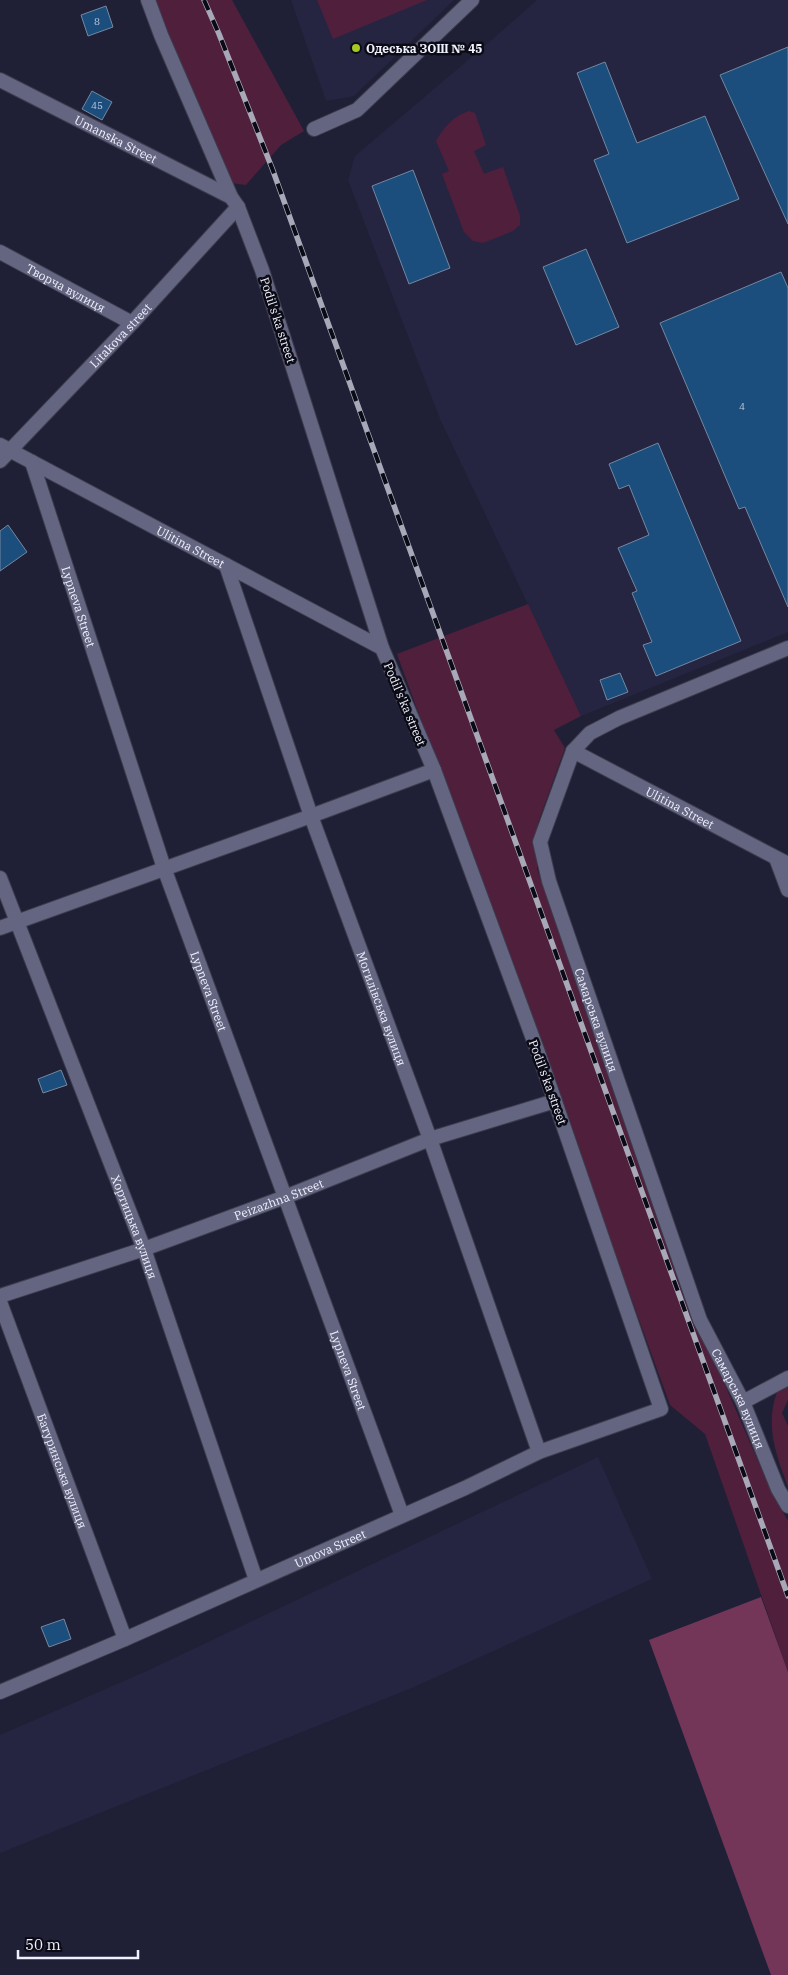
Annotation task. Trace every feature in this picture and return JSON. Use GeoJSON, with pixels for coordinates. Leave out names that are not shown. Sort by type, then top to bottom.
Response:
{"type":"FeatureCollection","features":[{"type":"Feature","properties":{"kind":"street","name":"Podil's'ka street"},"geometry":{"type":"LineString","coordinates":[[148,0],[161,35],[235,202],[262,270],[382,648],[434,770],[555,1101],[661,1409]]}},
{"type":"Feature","properties":{"kind":"street"},"geometry":{"type":"LineString","coordinates":[[314,129],[356,110],[472,0]]}},
{"type":"Feature","properties":{"kind":"street","name":"Umanska Street"},"geometry":{"type":"LineString","coordinates":[[0,80],[235,202]]}},
{"type":"Feature","properties":{"kind":"street","name":"Litakova street"},"geometry":{"type":"LineString","coordinates":[[0,461],[5,448],[132,323],[235,202]]}},
{"type":"Feature","properties":{"kind":"street","name":"Творча вулиця"},"geometry":{"type":"LineString","coordinates":[[0,252],[132,323]]}},
{"type":"Feature","properties":{"kind":"street","name":"Ulitina Street"},"geometry":{"type":"LineString","coordinates":[[5,448],[382,648]]}},
{"type":"Feature","properties":{"kind":"street","name":"Lypneva Street"},"geometry":{"type":"LineString","coordinates":[[32,462],[164,868],[402,1515]]}},
{"type":"Feature","properties":{"kind":"street","name":"Могилівська вулиця"},"geometry":{"type":"LineString","coordinates":[[226,564],[311,816],[430,1140],[539,1452]]}},
{"type":"Feature","properties":{"kind":"street","name":"Самарська вулиця"},"geometry":{"type":"LineString","coordinates":[[788,648],[619,718],[590,733],[573,751],[540,842],[549,881],[700,1320],[743,1402],[778,1489],[788,1506]]}},
{"type":"Feature","properties":{"kind":"street","name":"Ulitina Street"},"geometry":{"type":"LineString","coordinates":[[573,751],[782,861]]}},
{"type":"Feature","properties":{"kind":"street"},"geometry":{"type":"LineString","coordinates":[[0,928],[434,770]]}},
{"type":"Feature","properties":{"kind":"street"},"geometry":{"type":"LineString","coordinates":[[782,861],[788,890]]}},
{"type":"Feature","properties":{"kind":"street","name":"Хортицька вулиця"},"geometry":{"type":"LineString","coordinates":[[0,878],[144,1249],[256,1580]]}},
{"type":"Feature","properties":{"kind":"street","name":"Peizazhna Street"},"geometry":{"type":"LineString","coordinates":[[0,1296],[144,1249],[285,1197],[430,1140],[555,1101]]}},
{"type":"Feature","properties":{"kind":"street","name":"Батуринська вулиця"},"geometry":{"type":"LineString","coordinates":[[0,1302],[124,1639]]}},
{"type":"Feature","properties":{"kind":"street"},"geometry":{"type":"LineString","coordinates":[[743,1402],[788,1378]]}},
{"type":"Feature","properties":{"kind":"street","name":"Umova Street"},"geometry":{"type":"LineString","coordinates":[[0,1692],[465,1488],[539,1452],[661,1409]]}},
{"type":"Feature","properties":{"kind":"shaded area"},"geometry":{"type":"Polygon","coordinates":[[[153,0],[232,0],[304,131],[281,145],[246,185],[231,183],[153,0]]]}},
{"type":"Feature","properties":{"kind":"shaded area","name":"Одеська ЗОШ № 45"},"geometry":{"type":"Polygon","coordinates":[[[291,0],[454,0],[354,96],[326,101],[291,0]]]}},
{"type":"Feature","properties":{"kind":"shaded area"},"geometry":{"type":"Polygon","coordinates":[[[317,0],[427,0],[333,39],[317,0]]]}},
{"type":"Feature","properties":{"kind":"shaded area"},"geometry":{"type":"Polygon","coordinates":[[[537,0],[788,0],[788,632],[581,716],[440,419],[348,180],[355,156],[537,0]]]}},
{"type":"Feature","properties":{"kind":"shaded area"},"geometry":{"type":"Polygon","coordinates":[[[469,111],[475,113],[486,145],[474,151],[484,174],[503,167],[520,216],[520,225],[513,231],[483,243],[473,241],[464,232],[442,174],[449,171],[436,141],[450,123],[469,111]]]}},
{"type":"Feature","properties":{"kind":"shaded area"},"geometry":{"type":"Polygon","coordinates":[[[528,604],[581,716],[554,730],[565,748],[538,823],[537,869],[725,1385],[771,1491],[788,1521],[788,1672],[705,1434],[670,1405],[397,654],[528,604]]]}},
{"type":"Feature","properties":{"kind":"shaded area"},"geometry":{"type":"Polygon","coordinates":[[[788,1383],[788,1400],[782,1413],[788,1426],[788,1487],[775,1450],[772,1413],[779,1387],[788,1383]]]}},
{"type":"Feature","properties":{"kind":"shaded area"},"geometry":{"type":"Polygon","coordinates":[[[598,1457],[652,1579],[414,1687],[0,1853],[0,1735],[149,1670],[598,1457]]]}},
{"type":"Feature","properties":{"kind":"shaded area"},"geometry":{"type":"Polygon","coordinates":[[[761,1597],[788,1672],[788,1975],[771,1975],[649,1640],[761,1597]]]}},
{"type":"Feature","properties":{"kind":"building"},"geometry":{"type":"Polygon","coordinates":[[[106,6],[113,27],[88,36],[81,15],[106,6]]]}},
{"type":"Feature","properties":{"kind":"building"},"geometry":{"type":"Polygon","coordinates":[[[788,47],[788,224],[720,75],[788,47]]]}},
{"type":"Feature","properties":{"kind":"building"},"geometry":{"type":"Polygon","coordinates":[[[605,62],[637,143],[705,116],[739,199],[627,243],[594,160],[609,154],[577,73],[605,62]]]}},
{"type":"Feature","properties":{"kind":"building"},"geometry":{"type":"Polygon","coordinates":[[[92,91],[112,102],[102,120],[82,109],[92,91]]]}},
{"type":"Feature","properties":{"kind":"building"},"geometry":{"type":"Polygon","coordinates":[[[413,170],[450,268],[409,284],[372,186],[413,170]]]}},
{"type":"Feature","properties":{"kind":"building"},"geometry":{"type":"Polygon","coordinates":[[[586,249],[619,327],[576,345],[543,267],[586,249]]]}},
{"type":"Feature","properties":{"kind":"building"},"geometry":{"type":"Polygon","coordinates":[[[781,272],[788,288],[788,607],[745,507],[739,509],[660,323],[781,272]]]}},
{"type":"Feature","properties":{"kind":"building"},"geometry":{"type":"Polygon","coordinates":[[[658,443],[741,641],[656,676],[643,645],[652,642],[632,593],[637,591],[618,548],[649,535],[629,485],[619,489],[609,464],[658,443]]]}},
{"type":"Feature","properties":{"kind":"building"},"geometry":{"type":"Polygon","coordinates":[[[8,525],[27,552],[0,571],[0,531],[8,525]]]}},
{"type":"Feature","properties":{"kind":"building"},"geometry":{"type":"Polygon","coordinates":[[[620,673],[628,692],[607,700],[600,680],[620,673]]]}},
{"type":"Feature","properties":{"kind":"building"},"geometry":{"type":"Polygon","coordinates":[[[61,1070],[67,1085],[43,1093],[38,1079],[61,1070]]]}},
{"type":"Feature","properties":{"kind":"building"},"geometry":{"type":"Polygon","coordinates":[[[64,1619],[71,1639],[49,1647],[41,1627],[64,1619]]]}},
{"type":"Feature","properties":{"kind":"railway"},"geometry":{"type":"LineString","coordinates":[[204,0],[272,168],[788,1596]]}},
{"type":"Feature","properties":{"kind":"place","name":"Одеська ЗОШ № 45"},"geometry":{"type":"Point","coordinates":[356,48]}}]}
